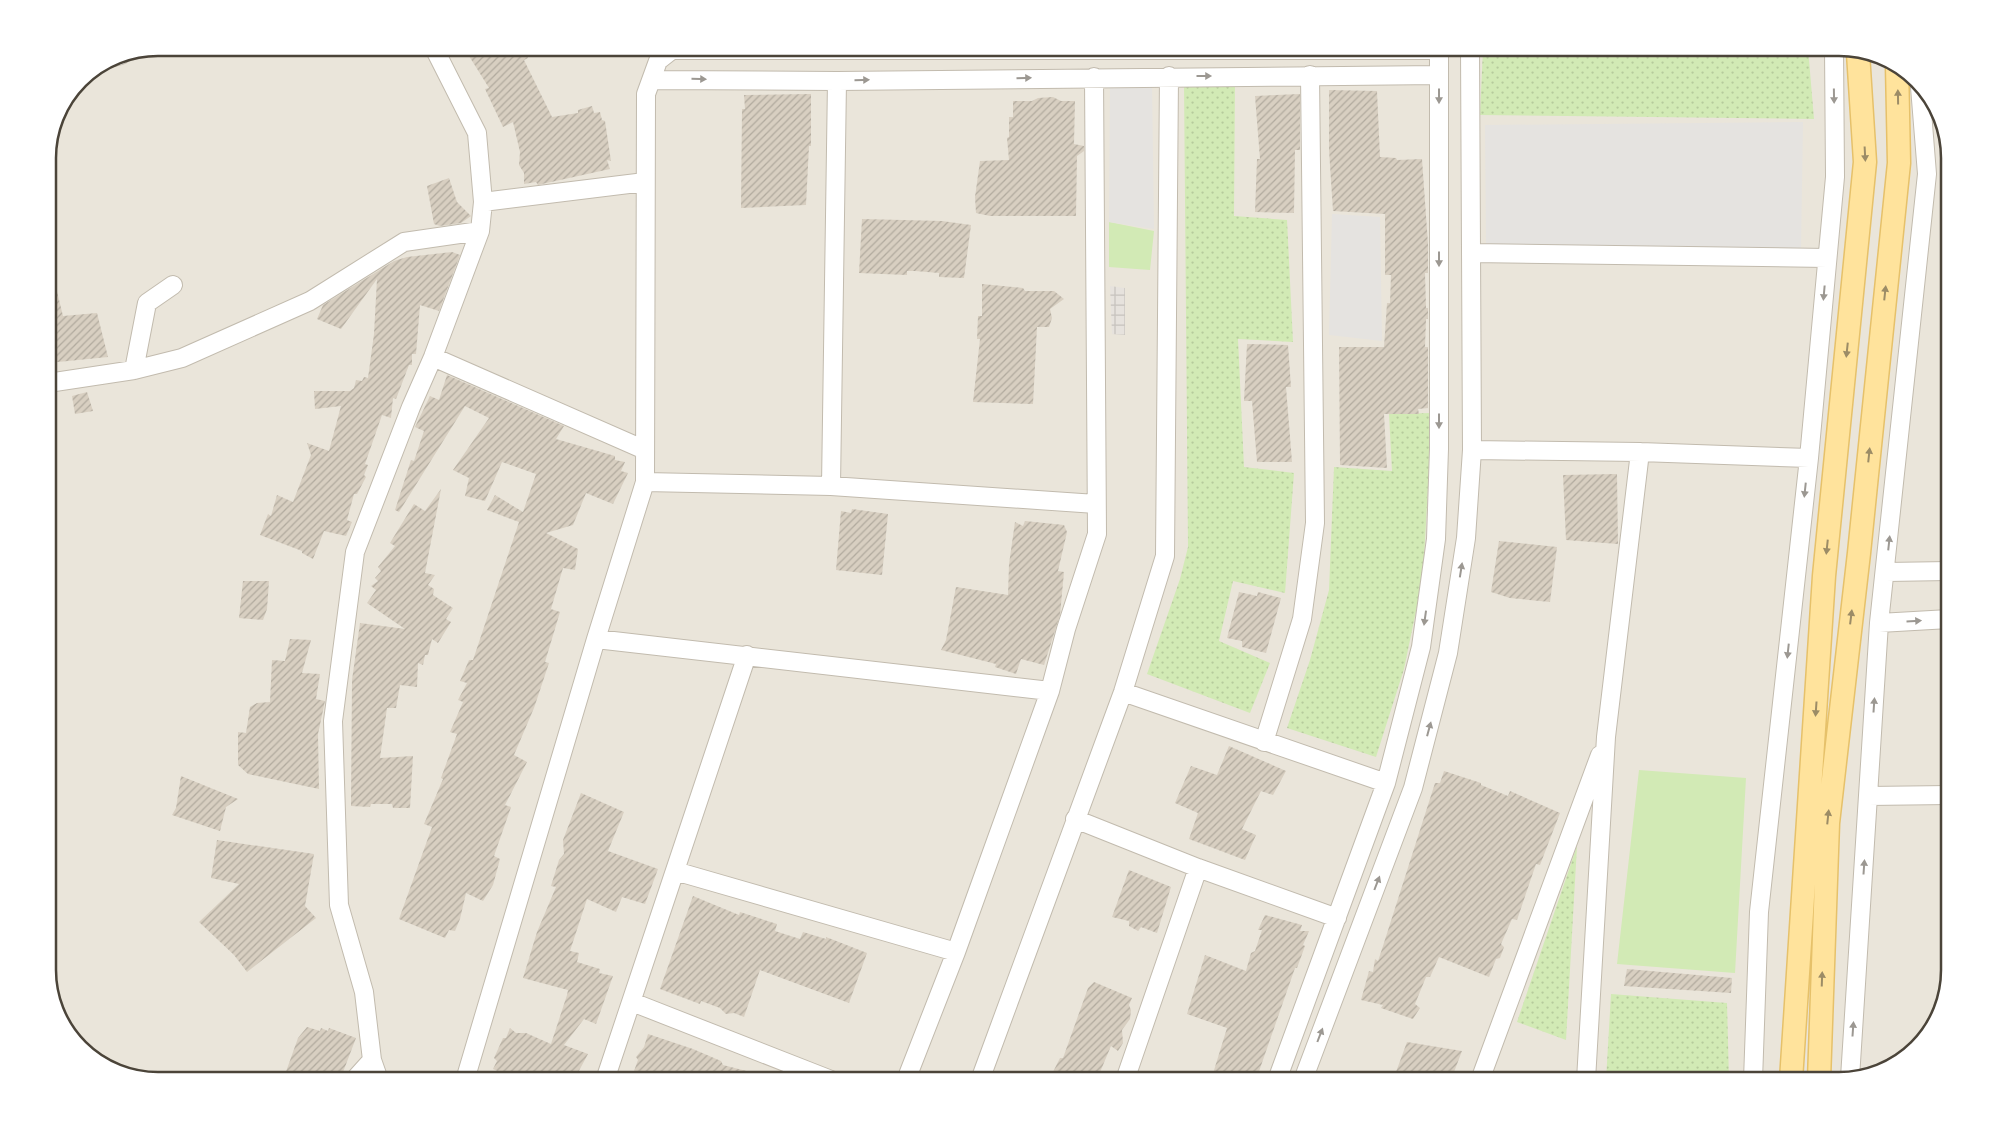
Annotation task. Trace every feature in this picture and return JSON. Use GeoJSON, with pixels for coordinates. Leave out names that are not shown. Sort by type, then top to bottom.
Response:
{"type":"FeatureCollection","features":[{"type":"Feature","properties":{"kind":"main road"},"geometry":{"type":"LineString","coordinates":[[1792,1072],[1824,576],[1865,162],[1858,58]]}},
{"type":"Feature","properties":{"kind":"main road"},"geometry":{"type":"LineString","coordinates":[[1819,1072],[1828,823],[1858,562],[1899,163],[1898,75]]}},
{"type":"Feature","properties":{"kind":"street"},"geometry":{"type":"LineString","coordinates":[[376,1072],[372,1060],[364,992],[338,906],[333,721],[355,552],[411,407],[433,357],[480,231],[482,202],[477,132],[438,56]]}},
{"type":"Feature","properties":{"kind":"street"},"geometry":{"type":"LineString","coordinates":[[467,1072],[596,639],[645,482],[646,94],[658,61],[664,56]]}},
{"type":"Feature","properties":{"kind":"street"},"geometry":{"type":"LineString","coordinates":[[1280,1072],[1386,783],[1421,647],[1436,539],[1439,449],[1439,56]]}},
{"type":"Feature","properties":{"kind":"street"},"geometry":{"type":"LineString","coordinates":[[1306,1072],[1413,788],[1448,653],[1466,538],[1472,450],[1470,56]]}},
{"type":"Feature","properties":{"kind":"street"},"geometry":{"type":"LineString","coordinates":[[1753,1072],[1759,912],[1809,458],[1835,177],[1834,56]]}},
{"type":"Feature","properties":{"kind":"street"},"geometry":{"type":"LineString","coordinates":[[651,80],[837,81],[1094,76],[1439,74]]}},
{"type":"Feature","properties":{"kind":"street"},"geometry":{"type":"LineString","coordinates":[[1264,742],[1302,619],[1315,523],[1310,75]]}},
{"type":"Feature","properties":{"kind":"street"},"geometry":{"type":"LineString","coordinates":[[909,1072],[956,952],[1050,691],[1066,629],[1097,534],[1094,76]]}},
{"type":"Feature","properties":{"kind":"street"},"geometry":{"type":"LineString","coordinates":[[983,1072],[1123,692],[1165,556],[1168,76]]}},
{"type":"Feature","properties":{"kind":"street"},"geometry":{"type":"LineString","coordinates":[[831,486],[837,81]]}},
{"type":"Feature","properties":{"kind":"street"},"geometry":{"type":"LineString","coordinates":[[1850,1071],[1880,623],[1927,174],[1921,97]]}},
{"type":"Feature","properties":{"kind":"street"},"geometry":{"type":"LineString","coordinates":[[482,202],[646,182]]}},
{"type":"Feature","properties":{"kind":"street"},"geometry":{"type":"LineString","coordinates":[[56,382],[134,370],[182,358],[310,301],[404,242],[480,231]]}},
{"type":"Feature","properties":{"kind":"street"},"geometry":{"type":"LineString","coordinates":[[1472,253],[1827,258]]}},
{"type":"Feature","properties":{"kind":"street"},"geometry":{"type":"LineString","coordinates":[[134,370],[147,303],[172,285]]}},
{"type":"Feature","properties":{"kind":"street"},"geometry":{"type":"LineString","coordinates":[[433,357],[645,450]]}},
{"type":"Feature","properties":{"kind":"street"},"geometry":{"type":"LineString","coordinates":[[1472,450],[1640,452],[1809,458]]}},
{"type":"Feature","properties":{"kind":"street"},"geometry":{"type":"LineString","coordinates":[[1586,1072],[1606,737],[1640,452]]}},
{"type":"Feature","properties":{"kind":"street"},"geometry":{"type":"LineString","coordinates":[[645,482],[831,486],[1096,504]]}},
{"type":"Feature","properties":{"kind":"street"},"geometry":{"type":"LineString","coordinates":[[1886,572],[1941,571]]}},
{"type":"Feature","properties":{"kind":"street"},"geometry":{"type":"LineString","coordinates":[[1880,623],[1941,619]]}},
{"type":"Feature","properties":{"kind":"street"},"geometry":{"type":"LineString","coordinates":[[596,639],[1050,691]]}},
{"type":"Feature","properties":{"kind":"street"},"geometry":{"type":"LineString","coordinates":[[608,1072],[747,655]]}},
{"type":"Feature","properties":{"kind":"street"},"geometry":{"type":"LineString","coordinates":[[1123,692],[1386,783]]}},
{"type":"Feature","properties":{"kind":"street"},"geometry":{"type":"LineString","coordinates":[[1483,1072],[1606,737]]}},
{"type":"Feature","properties":{"kind":"street"},"geometry":{"type":"LineString","coordinates":[[1868,796],[1941,795]]}},
{"type":"Feature","properties":{"kind":"street"},"geometry":{"type":"LineString","coordinates":[[1075,819],[1198,868],[1337,918]]}},
{"type":"Feature","properties":{"kind":"street"},"geometry":{"type":"LineString","coordinates":[[1128,1072],[1198,868]]}},
{"type":"Feature","properties":{"kind":"street"},"geometry":{"type":"LineString","coordinates":[[675,871],[956,952]]}},
{"type":"Feature","properties":{"kind":"street"},"geometry":{"type":"LineString","coordinates":[[632,1002],[811,1072]]}},
{"type":"Feature","properties":{"kind":"street"},"geometry":{"type":"LineString","coordinates":[[361,1072],[372,1060]]}},
{"type":"Feature","properties":{"kind":"shaded area"},"geometry":{"type":"Polygon","coordinates":[[[151,56],[1839,56],[1865,60],[1890,70],[1911,86],[1924,101],[1935,125],[1941,151],[1941,970],[1937,996],[1927,1021],[1911,1042],[1890,1058],[1865,1068],[1839,1072],[158,1072],[132,1068],[107,1058],[86,1042],[70,1021],[62,1003],[56,977],[56,151],[62,125],[70,107],[91,81],[119,64],[151,56]]]}},
{"type":"Feature","properties":{"kind":"shaded area"},"geometry":{"type":"Polygon","coordinates":[[[1152,81],[1154,229],[1109,222],[1110,82],[1152,81]]]}},
{"type":"Feature","properties":{"kind":"shaded area"},"geometry":{"type":"Polygon","coordinates":[[[1803,122],[1801,248],[1486,245],[1485,125],[1803,122]]]}},
{"type":"Feature","properties":{"kind":"shaded area"},"geometry":{"type":"Polygon","coordinates":[[[1332,214],[1380,217],[1382,341],[1329,335],[1332,214]]]}},
{"type":"Feature","properties":{"kind":"shaded area"},"geometry":{"type":"Polygon","coordinates":[[[1110,286],[1125,288],[1125,335],[1112,334],[1110,286]]]}},
{"type":"Feature","properties":{"kind":"green space"},"geometry":{"type":"Polygon","coordinates":[[[1483,56],[1809,56],[1814,119],[1480,115],[1483,56]]]}},
{"type":"Feature","properties":{"kind":"green space"},"geometry":{"type":"Polygon","coordinates":[[[1235,82],[1234,216],[1287,220],[1293,342],[1238,339],[1244,467],[1294,473],[1285,593],[1233,581],[1219,641],[1270,663],[1250,713],[1147,674],[1180,579],[1188,547],[1184,84],[1235,82]]]}},
{"type":"Feature","properties":{"kind":"green space"},"geometry":{"type":"Polygon","coordinates":[[[1109,222],[1154,231],[1150,270],[1109,267],[1109,222]]]}},
{"type":"Feature","properties":{"kind":"green space"},"geometry":{"type":"Polygon","coordinates":[[[1432,413],[1423,577],[1404,669],[1376,757],[1287,728],[1310,660],[1329,590],[1334,467],[1392,471],[1389,414],[1432,413]]]}},
{"type":"Feature","properties":{"kind":"green space"},"geometry":{"type":"Polygon","coordinates":[[[1639,770],[1746,778],[1735,973],[1617,964],[1639,770]]]}},
{"type":"Feature","properties":{"kind":"green space"},"geometry":{"type":"Polygon","coordinates":[[[1577,846],[1566,1040],[1517,1022],[1577,846]]]}},
{"type":"Feature","properties":{"kind":"green space"},"geometry":{"type":"Polygon","coordinates":[[[1611,994],[1727,1003],[1729,1072],[1606,1072],[1611,994]]]}},
{"type":"Feature","properties":{"kind":"building"},"geometry":{"type":"Polygon","coordinates":[[[469,56],[527,56],[528,58],[524,60],[552,117],[578,113],[578,110],[592,106],[594,113],[600,112],[602,120],[605,121],[611,161],[607,160],[610,169],[538,185],[536,182],[524,184],[524,173],[519,165],[520,152],[513,122],[503,127],[485,89],[489,88],[469,56]]]}},
{"type":"Feature","properties":{"kind":"building"},"geometry":{"type":"Polygon","coordinates":[[[1329,90],[1377,91],[1380,157],[1396,158],[1397,160],[1422,159],[1428,244],[1428,273],[1425,273],[1428,319],[1426,319],[1425,347],[1428,347],[1428,408],[1418,409],[1419,414],[1384,414],[1387,468],[1340,465],[1339,347],[1384,347],[1387,303],[1390,303],[1391,275],[1385,275],[1385,214],[1333,211],[1329,150],[1329,90]]]}},
{"type":"Feature","properties":{"kind":"building"},"geometry":{"type":"Polygon","coordinates":[[[811,94],[811,146],[809,146],[806,205],[741,208],[742,109],[745,109],[744,95],[811,94]]]}},
{"type":"Feature","properties":{"kind":"building"},"geometry":{"type":"Polygon","coordinates":[[[1300,94],[1300,150],[1295,150],[1294,213],[1255,212],[1257,159],[1260,159],[1255,96],[1300,94]]]}},
{"type":"Feature","properties":{"kind":"building"},"geometry":{"type":"Polygon","coordinates":[[[1053,97],[1061,101],[1075,101],[1074,144],[1084,146],[1084,151],[1077,156],[1076,216],[990,216],[976,213],[975,197],[980,161],[1009,160],[1007,138],[1009,137],[1009,117],[1013,117],[1013,101],[1032,101],[1038,98],[1053,97]]]}},
{"type":"Feature","properties":{"kind":"building"},"geometry":{"type":"Polygon","coordinates":[[[449,178],[457,202],[471,216],[461,223],[440,226],[434,224],[427,186],[449,178]]]}},
{"type":"Feature","properties":{"kind":"building"},"geometry":{"type":"Polygon","coordinates":[[[862,219],[942,221],[971,225],[964,278],[939,277],[939,273],[915,271],[907,271],[907,275],[859,273],[862,219]]]}},
{"type":"Feature","properties":{"kind":"building"},"geometry":{"type":"Polygon","coordinates":[[[452,252],[460,255],[439,311],[420,305],[416,354],[412,354],[412,365],[409,365],[396,399],[393,398],[391,418],[382,415],[365,464],[368,465],[364,475],[366,477],[357,494],[354,494],[347,520],[352,522],[346,536],[324,531],[313,559],[302,553],[302,551],[260,535],[268,514],[271,516],[277,495],[293,502],[311,455],[307,443],[329,451],[341,406],[315,409],[314,391],[350,391],[354,388],[356,380],[362,381],[364,377],[368,378],[374,334],[377,279],[341,329],[317,319],[323,305],[394,261],[407,257],[452,252]]]}},
{"type":"Feature","properties":{"kind":"building"},"geometry":{"type":"Polygon","coordinates":[[[982,284],[1023,288],[1025,291],[1054,291],[1064,299],[1050,309],[1052,318],[1049,327],[1037,327],[1033,404],[973,402],[980,339],[977,339],[978,316],[982,316],[982,284]]]}},
{"type":"Feature","properties":{"kind":"building"},"geometry":{"type":"Polygon","coordinates":[[[56,287],[63,316],[97,313],[108,357],[56,362],[56,287]]]}},
{"type":"Feature","properties":{"kind":"building"},"geometry":{"type":"Polygon","coordinates":[[[1247,344],[1288,345],[1291,387],[1286,387],[1292,462],[1257,462],[1252,401],[1244,401],[1247,344]]]}},
{"type":"Feature","properties":{"kind":"building"},"geometry":{"type":"Polygon","coordinates":[[[447,375],[564,426],[556,439],[615,456],[615,460],[625,462],[621,471],[628,473],[613,504],[586,493],[573,525],[546,533],[578,549],[575,570],[563,568],[551,609],[560,612],[545,662],[549,663],[534,708],[514,755],[527,762],[505,805],[511,807],[494,856],[500,859],[493,885],[483,901],[466,893],[455,931],[449,930],[445,938],[399,919],[432,827],[424,824],[443,779],[441,778],[457,734],[450,732],[463,702],[458,700],[467,683],[460,681],[469,660],[473,660],[519,522],[487,510],[495,495],[523,512],[536,474],[502,462],[485,501],[465,496],[469,478],[453,470],[489,418],[465,406],[399,512],[395,510],[411,460],[414,461],[424,431],[415,427],[430,396],[439,400],[447,375]]]}},
{"type":"Feature","properties":{"kind":"building"},"geometry":{"type":"Polygon","coordinates":[[[87,392],[93,411],[75,414],[72,396],[87,392]]]}},
{"type":"Feature","properties":{"kind":"building"},"geometry":{"type":"Polygon","coordinates":[[[1617,474],[1618,544],[1566,540],[1563,475],[1617,474]]]}},
{"type":"Feature","properties":{"kind":"building"},"geometry":{"type":"Polygon","coordinates":[[[441,489],[425,573],[435,575],[428,585],[434,589],[433,595],[453,608],[446,619],[451,622],[438,643],[432,639],[423,665],[418,663],[417,687],[400,685],[396,708],[387,708],[380,758],[413,756],[410,808],[393,808],[392,804],[371,804],[370,807],[351,806],[352,680],[360,623],[405,629],[367,603],[376,590],[371,586],[378,581],[375,578],[381,571],[378,567],[395,546],[390,543],[414,504],[425,511],[441,489]]]}},
{"type":"Feature","properties":{"kind":"building"},"geometry":{"type":"Polygon","coordinates":[[[852,509],[888,514],[882,575],[836,570],[841,511],[851,513],[852,509]]]}},
{"type":"Feature","properties":{"kind":"building"},"geometry":{"type":"Polygon","coordinates":[[[1025,521],[1064,525],[1067,532],[1058,571],[1064,572],[1060,615],[1044,665],[1021,659],[1016,674],[995,667],[996,664],[941,650],[946,640],[956,587],[1008,595],[1009,564],[1015,522],[1023,526],[1025,521]]]}},
{"type":"Feature","properties":{"kind":"building"},"geometry":{"type":"Polygon","coordinates":[[[1499,541],[1557,547],[1550,602],[1510,598],[1491,592],[1499,541]]]}},
{"type":"Feature","properties":{"kind":"building"},"geometry":{"type":"Polygon","coordinates":[[[243,581],[269,581],[267,609],[263,620],[239,618],[243,581]]]}},
{"type":"Feature","properties":{"kind":"building"},"geometry":{"type":"Polygon","coordinates":[[[1239,592],[1257,596],[1258,592],[1281,598],[1266,653],[1242,647],[1242,641],[1227,638],[1239,592]]]}},
{"type":"Feature","properties":{"kind":"building"},"geometry":{"type":"Polygon","coordinates":[[[290,639],[311,640],[302,673],[320,674],[316,699],[325,701],[318,734],[319,789],[248,774],[238,765],[238,732],[246,733],[250,707],[257,703],[270,702],[272,660],[285,661],[290,639]]]}},
{"type":"Feature","properties":{"kind":"building"},"geometry":{"type":"Polygon","coordinates":[[[1229,746],[1286,771],[1273,795],[1261,791],[1242,829],[1256,835],[1245,860],[1189,839],[1198,813],[1175,803],[1191,766],[1217,775],[1229,746]]]}},
{"type":"Feature","properties":{"kind":"building"},"geometry":{"type":"Polygon","coordinates":[[[1444,771],[1481,783],[1481,785],[1508,796],[1510,791],[1560,813],[1540,865],[1536,864],[1517,920],[1512,919],[1501,944],[1504,947],[1500,958],[1496,959],[1489,977],[1439,957],[1430,977],[1426,977],[1415,1004],[1420,1008],[1413,1019],[1381,1008],[1383,1005],[1361,1000],[1369,971],[1373,972],[1375,959],[1378,961],[1435,783],[1440,783],[1444,771]]]}},
{"type":"Feature","properties":{"kind":"building"},"geometry":{"type":"Polygon","coordinates":[[[181,776],[238,799],[226,807],[220,831],[172,815],[176,808],[181,776]]]}},
{"type":"Feature","properties":{"kind":"building"},"geometry":{"type":"Polygon","coordinates":[[[581,793],[624,812],[608,851],[658,869],[645,904],[622,897],[616,912],[587,899],[570,951],[579,953],[577,962],[600,969],[599,973],[613,976],[596,1024],[584,1019],[564,1045],[588,1054],[578,1072],[500,1072],[493,1069],[497,1061],[494,1058],[510,1028],[516,1033],[526,1033],[551,1044],[567,995],[568,990],[523,978],[537,932],[556,887],[551,886],[559,860],[564,854],[563,840],[581,793]]]}},
{"type":"Feature","properties":{"kind":"building"},"geometry":{"type":"Polygon","coordinates":[[[217,840],[314,854],[305,906],[316,918],[247,972],[234,955],[199,922],[239,884],[211,878],[217,840]]]}},
{"type":"Feature","properties":{"kind":"building"},"geometry":{"type":"Polygon","coordinates":[[[1129,870],[1171,887],[1157,933],[1141,927],[1138,931],[1129,926],[1129,921],[1112,917],[1129,870]]]}},
{"type":"Feature","properties":{"kind":"building"},"geometry":{"type":"Polygon","coordinates":[[[693,896],[739,915],[740,912],[777,924],[775,931],[800,939],[803,932],[826,939],[826,937],[867,953],[849,1003],[760,970],[744,1017],[734,1013],[726,1014],[720,1008],[701,1001],[700,1004],[660,989],[693,896]]]}},
{"type":"Feature","properties":{"kind":"building"},"geometry":{"type":"Polygon","coordinates":[[[1265,915],[1302,925],[1300,931],[1309,931],[1259,1072],[1213,1072],[1227,1028],[1187,1014],[1205,955],[1246,971],[1251,953],[1255,951],[1262,930],[1258,930],[1265,915]]]}},
{"type":"Feature","properties":{"kind":"building"},"geometry":{"type":"Polygon","coordinates":[[[1627,969],[1732,978],[1731,993],[1624,986],[1627,969]]]}},
{"type":"Feature","properties":{"kind":"building"},"geometry":{"type":"Polygon","coordinates":[[[1094,982],[1132,998],[1129,1005],[1131,1010],[1130,1019],[1122,1030],[1123,1043],[1118,1051],[1111,1046],[1100,1072],[1053,1072],[1060,1058],[1063,1058],[1088,988],[1094,982]]]}},
{"type":"Feature","properties":{"kind":"building"},"geometry":{"type":"Polygon","coordinates":[[[307,1027],[320,1031],[321,1028],[328,1031],[329,1028],[356,1038],[343,1072],[286,1072],[298,1038],[307,1027]]]}},
{"type":"Feature","properties":{"kind":"building"},"geometry":{"type":"Polygon","coordinates":[[[648,1034],[693,1049],[721,1061],[723,1065],[750,1072],[636,1072],[634,1071],[638,1060],[636,1057],[644,1047],[648,1034]]]}},
{"type":"Feature","properties":{"kind":"building"},"geometry":{"type":"Polygon","coordinates":[[[1407,1042],[1462,1051],[1454,1072],[1396,1072],[1407,1042]]]}}]}
